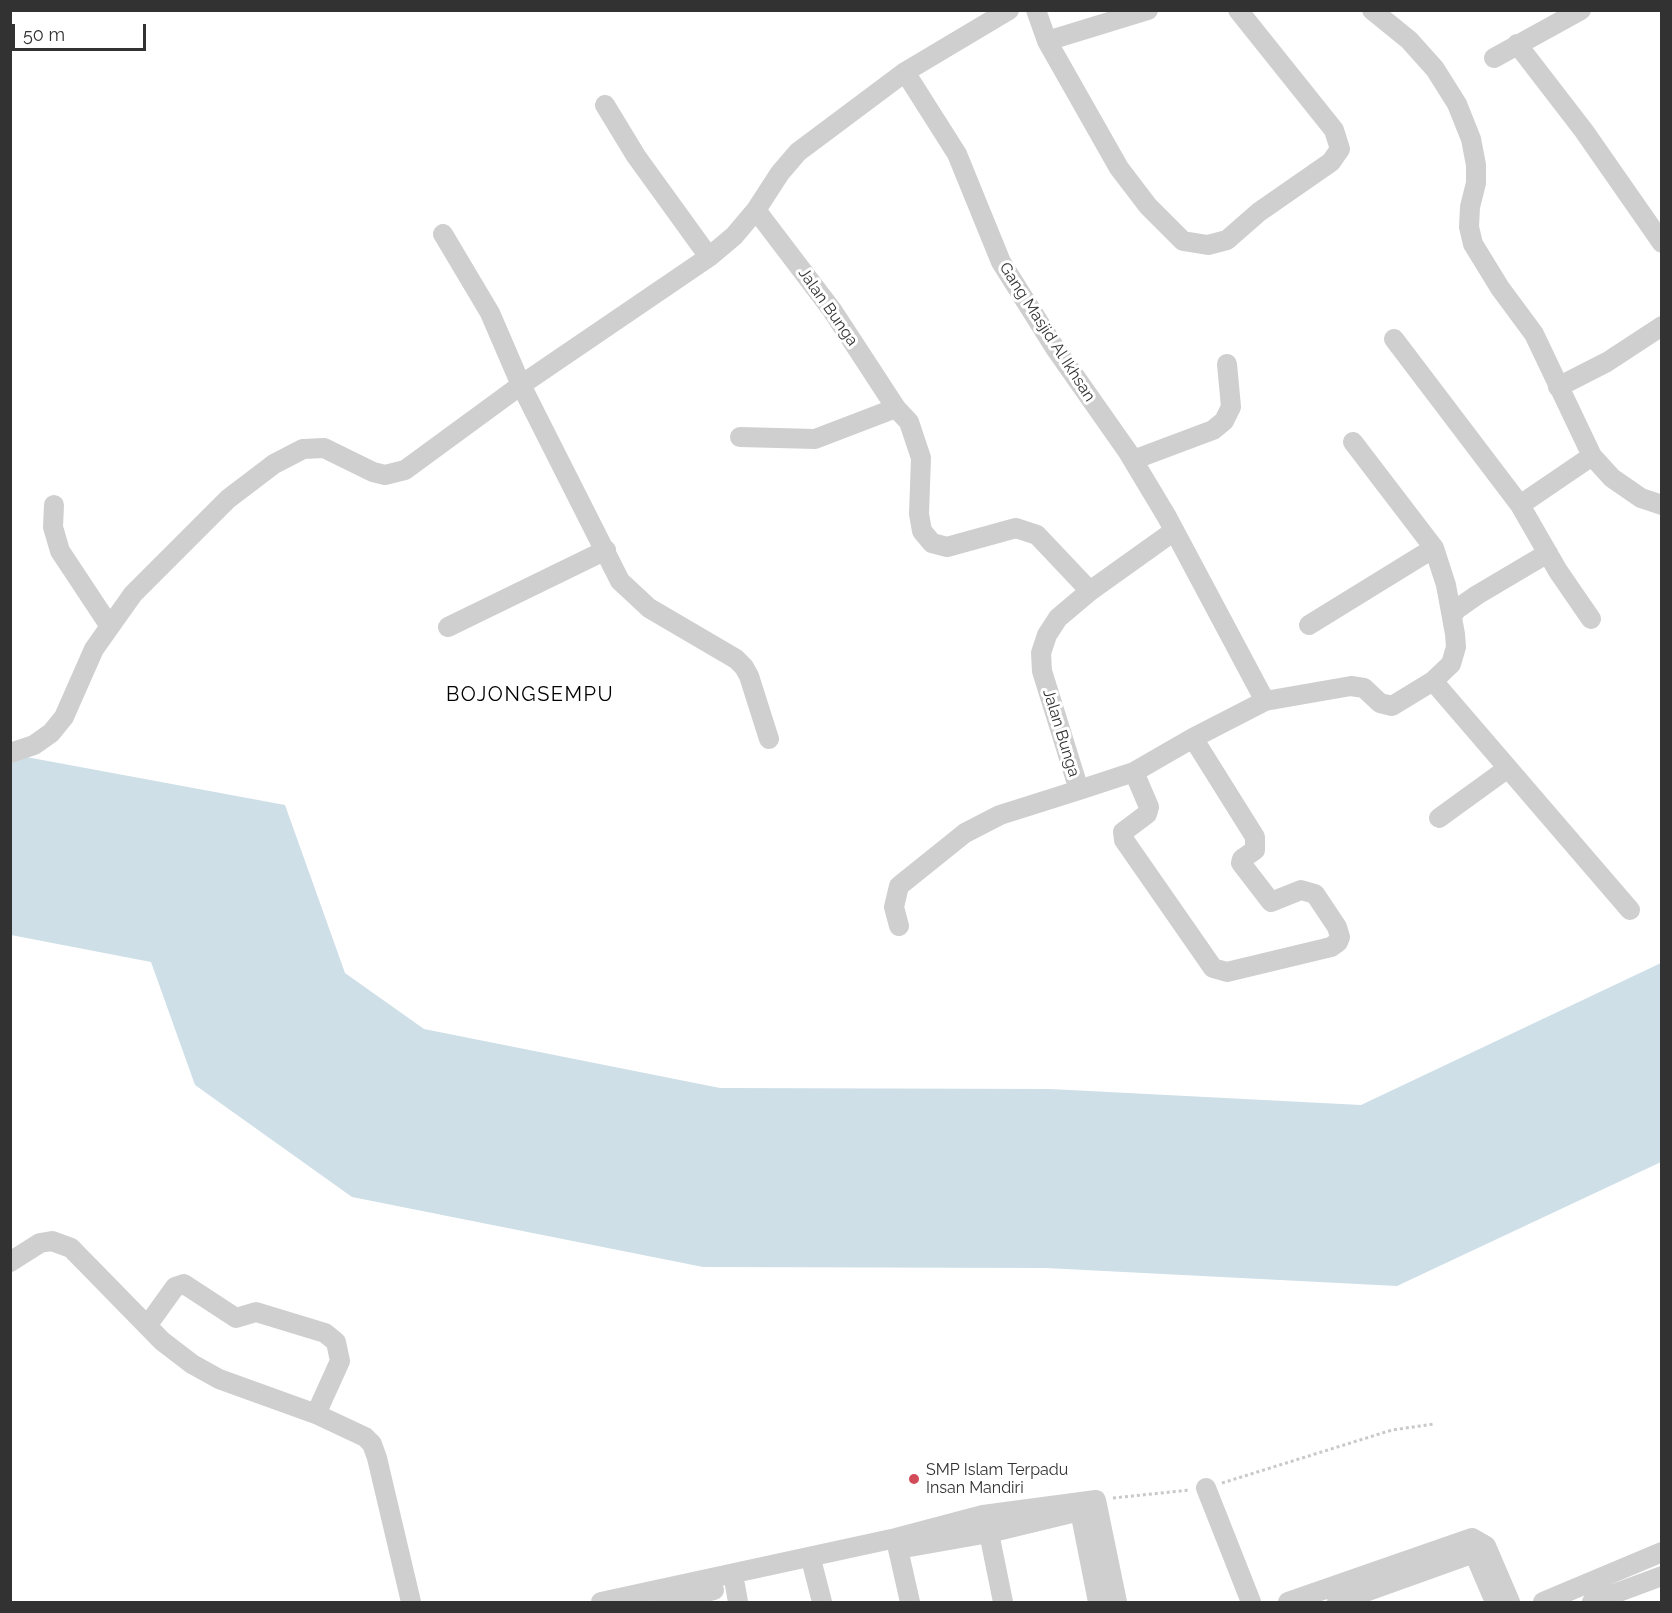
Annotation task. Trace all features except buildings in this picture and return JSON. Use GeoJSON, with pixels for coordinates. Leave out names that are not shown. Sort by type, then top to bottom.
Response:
{"type":"FeatureCollection","features":[{"type":"Feature","properties":{"kind":"street"},"geometry":{"type":"LineString","coordinates":[[10,753],[42,741],[64,717],[94,649],[133,594],[228,500],[274,464],[303,449],[324,448],[373,472],[396,474],[520,385],[709,258],[734,236],[756,210],[783,168],[798,152],[905,72],[1009,10]]}},
{"type":"Feature","properties":{"kind":"street"},"geometry":{"type":"LineString","coordinates":[[1036,10],[1047,41],[1119,168],[1148,206],[1184,241],[1194,244],[1218,244],[1227,240],[1259,213],[1331,162],[1340,149],[1334,130],[1238,10]]}},
{"type":"Feature","properties":{"kind":"street"},"geometry":{"type":"LineString","coordinates":[[1047,41],[1148,10]]}},
{"type":"Feature","properties":{"kind":"street"},"geometry":{"type":"LineString","coordinates":[[1372,10],[1409,40],[1435,69],[1457,104],[1471,139],[1476,165],[1476,183],[1470,207],[1469,227],[1473,244],[1500,288],[1534,334],[1558,387],[1576,418],[1592,456],[1612,478],[1641,498],[1662,505]]}},
{"type":"Feature","properties":{"kind":"street"},"geometry":{"type":"LineString","coordinates":[[1494,58],[1581,10]]}},
{"type":"Feature","properties":{"kind":"street"},"geometry":{"type":"LineString","coordinates":[[1516,44],[1584,131],[1662,243]]}},
{"type":"Feature","properties":{"kind":"street","name":"Gang Masjid Al Ikhsan"},"geometry":{"type":"LineString","coordinates":[[905,72],[957,154],[973,189],[991,242],[1018,292],[1133,460],[1174,531],[1265,701]]}},
{"type":"Feature","properties":{"kind":"street"},"geometry":{"type":"LineString","coordinates":[[605,105],[636,156],[709,258]]}},
{"type":"Feature","properties":{"kind":"street","name":"Jalan Bunga"},"geometry":{"type":"LineString","coordinates":[[756,210],[832,310],[896,408],[909,422],[917,438],[921,458],[919,514],[922,531],[932,543],[947,547],[1016,528],[1036,535],[1090,591]]}},
{"type":"Feature","properties":{"kind":"street"},"geometry":{"type":"LineString","coordinates":[[443,234],[490,313],[520,385],[620,581],[633,595],[669,620],[736,659],[744,667],[769,739]]}},
{"type":"Feature","properties":{"kind":"street"},"geometry":{"type":"LineString","coordinates":[[1558,387],[1607,362],[1662,326]]}},
{"type":"Feature","properties":{"kind":"street"},"geometry":{"type":"LineString","coordinates":[[1394,339],[1520,505],[1591,619]]}},
{"type":"Feature","properties":{"kind":"street"},"geometry":{"type":"LineString","coordinates":[[1133,460],[1213,430],[1224,421],[1232,407],[1227,364]]}},
{"type":"Feature","properties":{"kind":"street"},"geometry":{"type":"LineString","coordinates":[[740,437],[815,439],[896,408]]}},
{"type":"Feature","properties":{"kind":"street"},"geometry":{"type":"LineString","coordinates":[[1079,790],[1134,772],[1265,701],[1351,686],[1364,688],[1380,704],[1392,706],[1433,681],[1454,658],[1456,647],[1452,616],[1446,585],[1434,548],[1353,442]]}},
{"type":"Feature","properties":{"kind":"street"},"geometry":{"type":"LineString","coordinates":[[1520,505],[1592,456]]}},
{"type":"Feature","properties":{"kind":"street"},"geometry":{"type":"LineString","coordinates":[[54,505],[53,527],[60,551],[109,625]]}},
{"type":"Feature","properties":{"kind":"street","name":"Jalan Bunga"},"geometry":{"type":"LineString","coordinates":[[899,926],[894,908],[899,886],[965,833],[1000,815],[1079,790],[1042,671],[1041,653],[1047,635],[1058,618],[1090,591],[1174,531]]}},
{"type":"Feature","properties":{"kind":"street"},"geometry":{"type":"LineString","coordinates":[[1309,625],[1434,548]]}},
{"type":"Feature","properties":{"kind":"street"},"geometry":{"type":"LineString","coordinates":[[448,627],[606,550]]}},
{"type":"Feature","properties":{"kind":"street"},"geometry":{"type":"LineString","coordinates":[[1452,616],[1457,609],[1477,595],[1548,553]]}},
{"type":"Feature","properties":{"kind":"street"},"geometry":{"type":"LineString","coordinates":[[1433,681],[1630,910]]}},
{"type":"Feature","properties":{"kind":"street"},"geometry":{"type":"LineString","coordinates":[[1134,772],[1149,807],[1147,814],[1123,832],[1124,840],[1213,968],[1227,972],[1331,947],[1338,942],[1340,937],[1337,927],[1315,894],[1302,890],[1271,902],[1241,863],[1242,859],[1255,850],[1255,837],[1193,738]]}},
{"type":"Feature","properties":{"kind":"street"},"geometry":{"type":"LineString","coordinates":[[1439,819],[1508,768]]}},
{"type":"Feature","properties":{"kind":"street"},"geometry":{"type":"LineString","coordinates":[[10,1262],[40,1243],[51,1242],[71,1248],[172,1350],[201,1369],[219,1379],[316,1414],[355,1431],[372,1444],[381,1472],[411,1602]]}},
{"type":"Feature","properties":{"kind":"street"},"geometry":{"type":"LineString","coordinates":[[147,1326],[175,1287],[184,1284],[236,1318],[256,1312],[325,1333],[336,1342],[340,1361],[316,1414]]}},
{"type":"Feature","properties":{"kind":"street"},"geometry":{"type":"LineString","coordinates":[[1206,1488],[1251,1602]]}},
{"type":"Feature","properties":{"kind":"street"},"geometry":{"type":"LineString","coordinates":[[601,1602],[896,1538],[983,1515],[1096,1500],[1117,1602]]}},
{"type":"Feature","properties":{"kind":"street"},"geometry":{"type":"LineString","coordinates":[[676,1601],[737,1594],[813,1567],[989,1533],[1080,1511],[1098,1602]]}},
{"type":"Feature","properties":{"kind":"street"},"geometry":{"type":"LineString","coordinates":[[989,1533],[1003,1602]]}},
{"type":"Feature","properties":{"kind":"street"},"geometry":{"type":"LineString","coordinates":[[1288,1602],[1472,1538],[1486,1545],[1510,1602]]}},
{"type":"Feature","properties":{"kind":"street"},"geometry":{"type":"LineString","coordinates":[[898,1549],[910,1602]]}},
{"type":"Feature","properties":{"kind":"street"},"geometry":{"type":"LineString","coordinates":[[1543,1602],[1662,1552]]}},
{"type":"Feature","properties":{"kind":"street"},"geometry":{"type":"LineString","coordinates":[[1337,1602],[1474,1553],[1495,1602]]}},
{"type":"Feature","properties":{"kind":"street"},"geometry":{"type":"LineString","coordinates":[[813,1567],[822,1602]]}},
{"type":"Feature","properties":{"kind":"street"},"geometry":{"type":"LineString","coordinates":[[1592,1602],[1662,1576]]}},
{"type":"Feature","properties":{"kind":"path"},"geometry":{"type":"LineString","coordinates":[[1096,1500],[1206,1488],[1392,1430],[1434,1424]]}},
{"type":"Feature","properties":{"kind":"shaded area"},"geometry":{"type":"Polygon","coordinates":[[[10,754],[285,805],[345,973],[424,1029],[720,1088],[1050,1089],[1361,1105],[1661,963],[1661,1162],[1397,1286],[1046,1268],[703,1267],[352,1197],[195,1085],[151,962],[11,935],[10,754]]]}},
{"type":"Feature","properties":{"kind":"place","name":"SMP Islam Terpadu Insan Mandiri"},"geometry":{"type":"Point","coordinates":[914,1479]}},
{"type":"Feature","properties":{"kind":"district","name":"BOJONGSEMPU"},"geometry":{"type":"Point","coordinates":[530,695]}}]}
